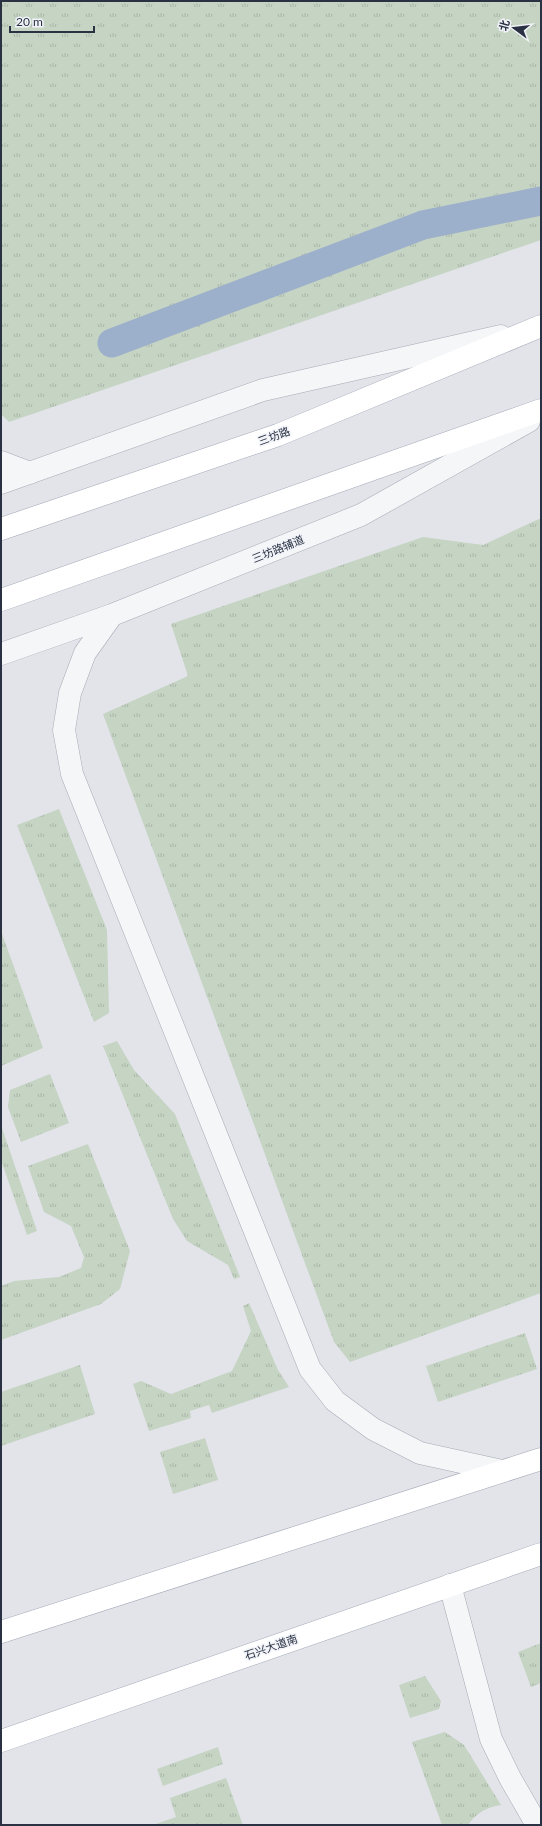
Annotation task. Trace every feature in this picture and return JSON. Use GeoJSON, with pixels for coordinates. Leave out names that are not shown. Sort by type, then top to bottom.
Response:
{"type":"FeatureCollection","features":[{"type":"Feature","properties":{"kind":"main road","name":"三坊路"},"geometry":{"type":"LineString","coordinates":[[1,529],[278,435],[534,328]]}},
{"type":"Feature","properties":{"kind":"main road"},"geometry":{"type":"LineString","coordinates":[[1,600],[541,410]]}},
{"type":"Feature","properties":{"kind":"main road"},"geometry":{"type":"LineString","coordinates":[[1,1632],[541,1459]]}},
{"type":"Feature","properties":{"kind":"main road","name":"石兴大道南"},"geometry":{"type":"LineString","coordinates":[[1,1741],[541,1554]]}},
{"type":"Feature","properties":{"kind":"street"},"geometry":{"type":"LineString","coordinates":[[1,483],[263,390],[534,328]]}},
{"type":"Feature","properties":{"kind":"street","name":"三坊路辅道"},"geometry":{"type":"LineString","coordinates":[[1,654],[112,615],[361,515],[541,414]]}},
{"type":"Feature","properties":{"kind":"street"},"geometry":{"type":"LineString","coordinates":[[1,462],[30,473]]}},
{"type":"Feature","properties":{"kind":"street"},"geometry":{"type":"LineString","coordinates":[[112,615],[85,653],[70,693],[64,730],[72,774],[310,1369],[335,1401],[373,1429],[420,1453],[502,1471]]}},
{"type":"Feature","properties":{"kind":"street"},"geometry":{"type":"LineString","coordinates":[[450,1585],[491,1739],[510,1778],[537,1825]]}},
{"type":"Feature","properties":{"kind":"green space"},"geometry":{"type":"Polygon","coordinates":[[[1,1],[541,1],[541,240],[9,422],[1,414],[1,1]]]}},
{"type":"Feature","properties":{"kind":"green space"},"geometry":{"type":"Polygon","coordinates":[[[541,518],[541,1293],[350,1362],[334,1342],[103,714],[188,676],[171,624],[423,537],[483,545],[541,518]]]}},
{"type":"Feature","properties":{"kind":"green space"},"geometry":{"type":"Polygon","coordinates":[[[59,809],[107,930],[109,1013],[94,1022],[17,825],[59,809]]]}},
{"type":"Feature","properties":{"kind":"green space"},"geometry":{"type":"Polygon","coordinates":[[[1,931],[43,1048],[1,1066],[1,931]]]}},
{"type":"Feature","properties":{"kind":"green space"},"geometry":{"type":"Polygon","coordinates":[[[117,1041],[134,1070],[175,1114],[240,1277],[234,1279],[228,1265],[187,1241],[173,1219],[103,1046],[117,1041]]]}},
{"type":"Feature","properties":{"kind":"green space"},"geometry":{"type":"Polygon","coordinates":[[[50,1074],[69,1123],[21,1142],[8,1107],[10,1090],[50,1074]]]}},
{"type":"Feature","properties":{"kind":"green space"},"geometry":{"type":"Polygon","coordinates":[[[1,1125],[37,1231],[27,1235],[1,1160],[1,1125]]]}},
{"type":"Feature","properties":{"kind":"green space"},"geometry":{"type":"Polygon","coordinates":[[[88,1144],[130,1251],[120,1289],[101,1304],[1,1340],[1,1286],[14,1281],[59,1277],[81,1268],[84,1257],[71,1226],[44,1212],[28,1166],[88,1144]]]}},
{"type":"Feature","properties":{"kind":"green space"},"geometry":{"type":"Polygon","coordinates":[[[249,1303],[278,1370],[289,1387],[212,1413],[209,1405],[190,1411],[191,1418],[149,1431],[133,1384],[141,1381],[171,1394],[232,1371],[251,1331],[243,1306],[249,1303]]]}},
{"type":"Feature","properties":{"kind":"green space"},"geometry":{"type":"Polygon","coordinates":[[[525,1333],[537,1369],[438,1402],[426,1366],[525,1333]]]}},
{"type":"Feature","properties":{"kind":"green space"},"geometry":{"type":"Polygon","coordinates":[[[80,1365],[95,1414],[1,1446],[1,1392],[80,1365]]]}},
{"type":"Feature","properties":{"kind":"green space"},"geometry":{"type":"Polygon","coordinates":[[[205,1438],[218,1480],[173,1494],[160,1452],[205,1438]]]}},
{"type":"Feature","properties":{"kind":"green space"},"geometry":{"type":"Polygon","coordinates":[[[541,1643],[541,1683],[531,1687],[518,1652],[541,1643]]]}},
{"type":"Feature","properties":{"kind":"green space"},"geometry":{"type":"Polygon","coordinates":[[[425,1676],[441,1701],[439,1709],[410,1718],[399,1685],[425,1676]]]}},
{"type":"Feature","properties":{"kind":"green space"},"geometry":{"type":"Polygon","coordinates":[[[445,1732],[464,1745],[501,1805],[482,1811],[468,1825],[442,1825],[412,1742],[445,1732]]]}},
{"type":"Feature","properties":{"kind":"green space"},"geometry":{"type":"Polygon","coordinates":[[[218,1747],[223,1764],[163,1786],[157,1769],[218,1747]]]}},
{"type":"Feature","properties":{"kind":"green space"},"geometry":{"type":"Polygon","coordinates":[[[226,1778],[243,1825],[153,1825],[176,1817],[170,1798],[226,1778]]]}},
{"type":"Feature","properties":{"kind":"waterway"},"geometry":{"type":"LineString","coordinates":[[112,343],[423,225],[541,201]]}}]}
